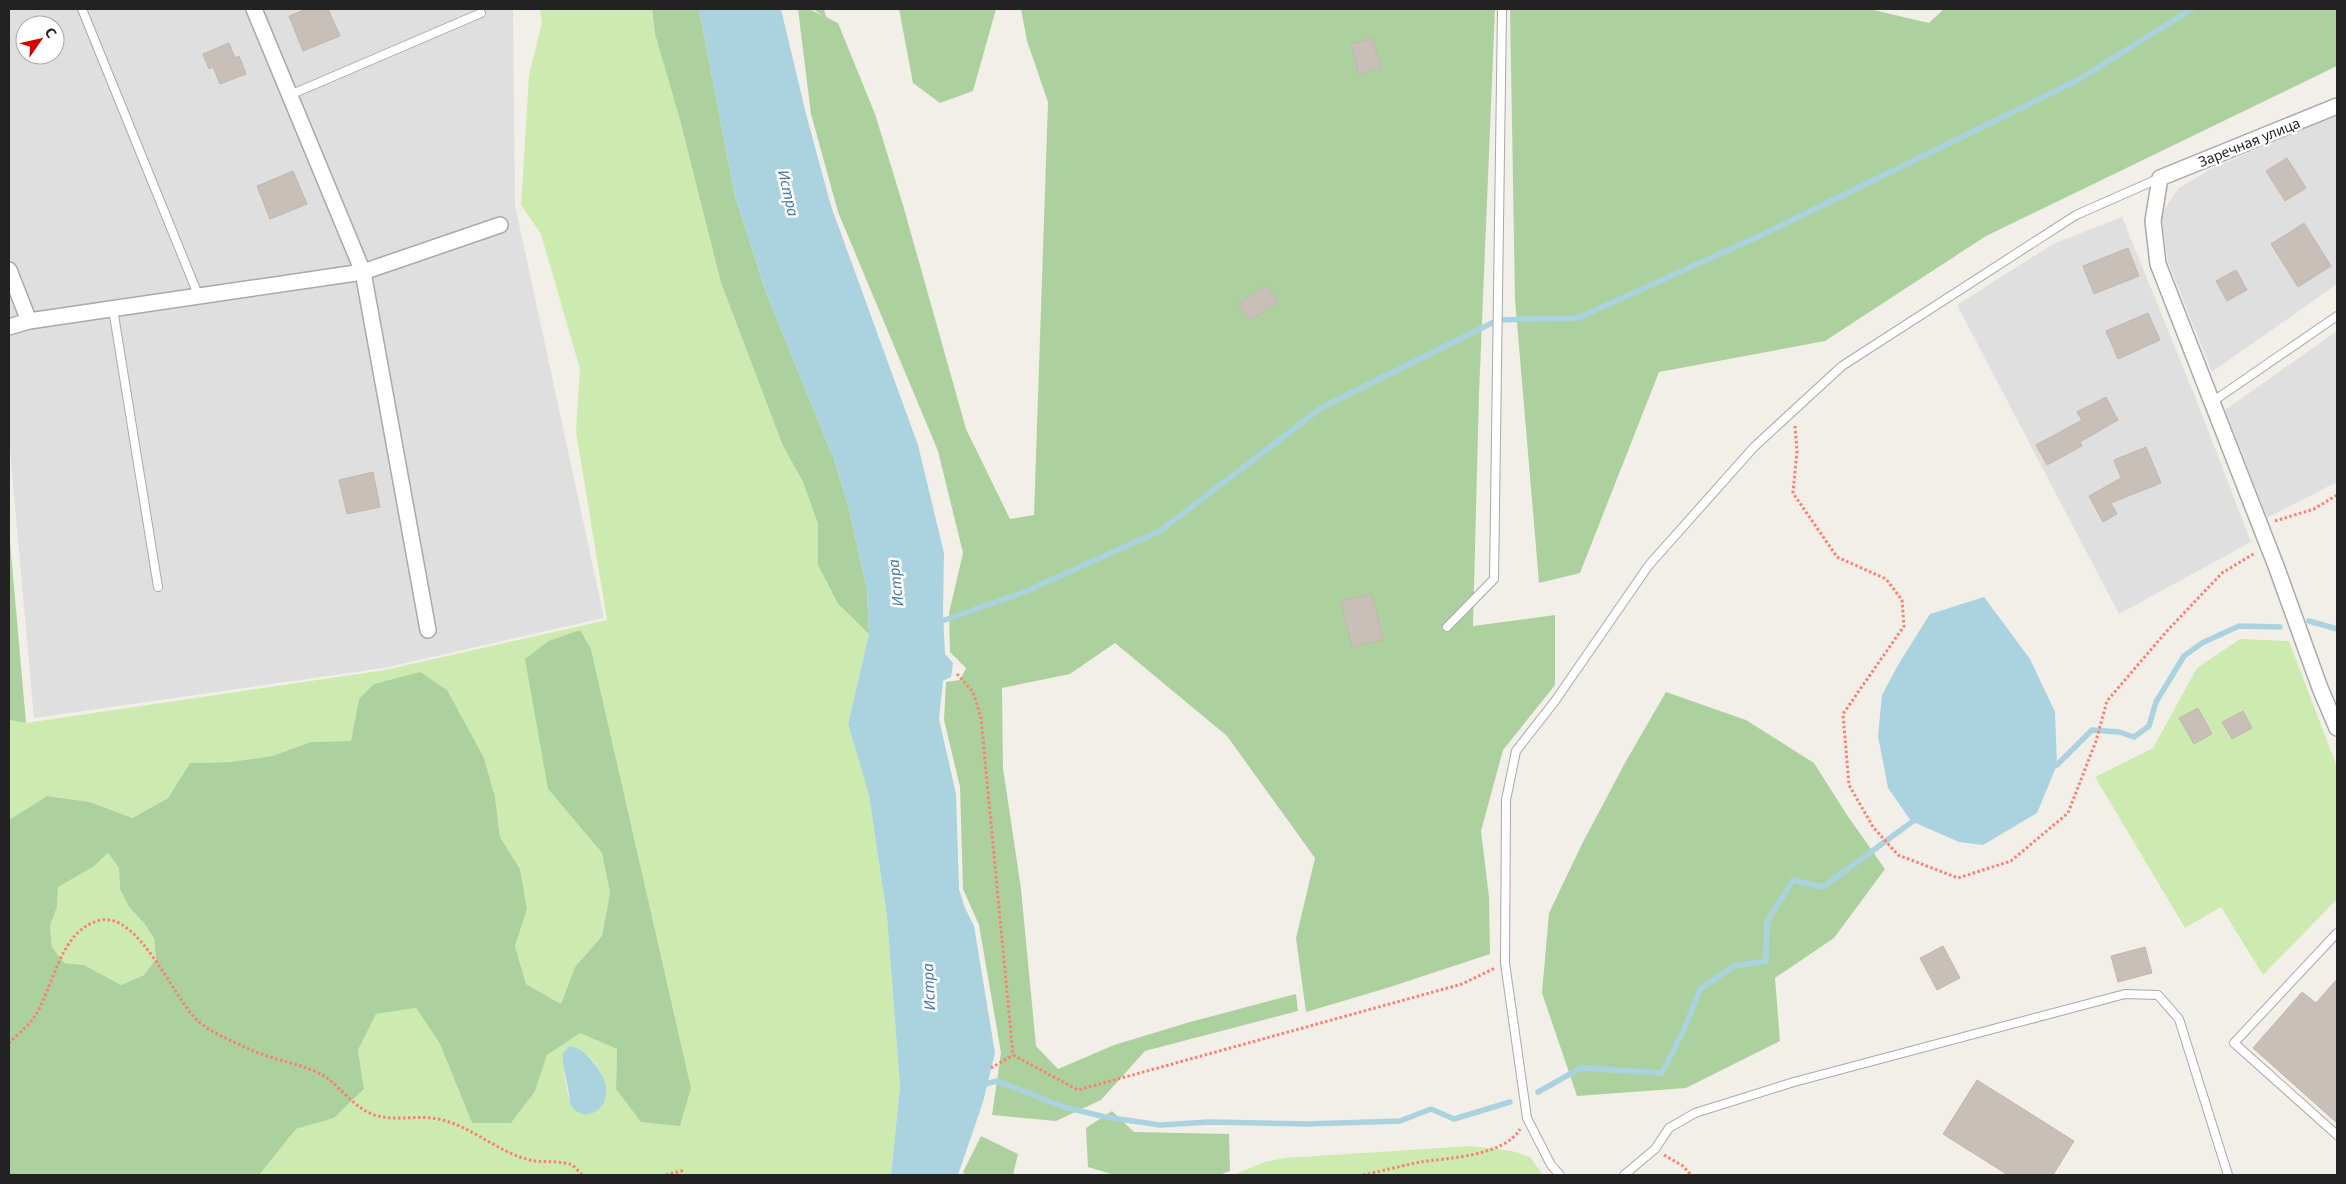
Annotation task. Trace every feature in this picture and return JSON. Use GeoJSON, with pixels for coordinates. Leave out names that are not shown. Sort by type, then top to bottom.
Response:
{"type":"FeatureCollection","features":[{"type":"Feature","properties":{"kind":"street"},"geometry":{"type":"LineString","coordinates":[[254,9],[363,272],[428,630]]}},
{"type":"Feature","properties":{"kind":"street","name":"Заречная улица"},"geometry":{"type":"LineString","coordinates":[[2160,178],[2337,106]]}},
{"type":"Feature","properties":{"kind":"street"},"geometry":{"type":"LineString","coordinates":[[2160,178],[2153,221],[2158,264],[2337,728]]}},
{"type":"Feature","properties":{"kind":"street"},"geometry":{"type":"LineString","coordinates":[[9,327],[29,322],[363,272],[500,225]]}},
{"type":"Feature","properties":{"kind":"street"},"geometry":{"type":"LineString","coordinates":[[9,270],[29,322]]}},
{"type":"Feature","properties":{"kind":"lane"},"geometry":{"type":"LineString","coordinates":[[82,9],[199,296]]}},
{"type":"Feature","properties":{"kind":"lane"},"geometry":{"type":"LineString","coordinates":[[1447,627],[1494,579],[1502,9]]}},
{"type":"Feature","properties":{"kind":"lane"},"geometry":{"type":"LineString","coordinates":[[290,95],[481,12]]}},
{"type":"Feature","properties":{"kind":"lane"},"geometry":{"type":"LineString","coordinates":[[1560,1175],[1551,1165],[1527,1118],[1505,963],[1506,800],[1516,751],[1555,701],[1649,565],[1754,447],[1842,366],[2076,215],[2160,178]]}},
{"type":"Feature","properties":{"kind":"lane"},"geometry":{"type":"LineString","coordinates":[[114,309],[158,587]]}},
{"type":"Feature","properties":{"kind":"lane"},"geometry":{"type":"LineString","coordinates":[[2212,402],[2337,316]]}},
{"type":"Feature","properties":{"kind":"lane"},"geometry":{"type":"LineString","coordinates":[[2336,938],[2234,1043],[2337,1135]]}},
{"type":"Feature","properties":{"kind":"lane"},"geometry":{"type":"LineString","coordinates":[[1624,1175],[1655,1149],[1669,1128],[1695,1113],[1794,1082],[2125,994],[2158,995],[2179,1019],[2228,1175]]}},
{"type":"Feature","properties":{"kind":"path"},"geometry":{"type":"LineString","coordinates":[[1794,410],[1797,451],[1793,493],[1837,557],[1886,579],[1902,600],[1904,626],[1843,714],[1849,785],[1873,827],[1898,854],[1958,878],[2011,861],[2068,813],[2096,741],[2107,700],[2166,632],[2222,573],[2268,545]]}},
{"type":"Feature","properties":{"kind":"path"},"geometry":{"type":"LineString","coordinates":[[2260,526],[2314,509],[2337,495]]}},
{"type":"Feature","properties":{"kind":"path"},"geometry":{"type":"LineString","coordinates":[[957,674],[973,692],[982,718],[1013,1055]]}},
{"type":"Feature","properties":{"kind":"path"},"geometry":{"type":"LineString","coordinates":[[9,1043],[33,1019],[70,943],[84,928],[103,920],[122,924],[138,936],[184,1005],[197,1020],[214,1032],[251,1050],[307,1069],[327,1078],[342,1092],[376,1116],[397,1119],[436,1119],[456,1124],[510,1153],[531,1160],[572,1165],[582,1175]]}},
{"type":"Feature","properties":{"kind":"path"},"geometry":{"type":"LineString","coordinates":[[1013,1055],[1078,1090],[1462,984],[1505,963]]}},
{"type":"Feature","properties":{"kind":"path"},"geometry":{"type":"LineString","coordinates":[[991,1068],[1013,1055]]}},
{"type":"Feature","properties":{"kind":"path"},"geometry":{"type":"LineString","coordinates":[[1363,1175],[1419,1162],[1477,1155],[1516,1136],[1527,1118]]}},
{"type":"Feature","properties":{"kind":"path"},"geometry":{"type":"LineString","coordinates":[[1655,1149],[1683,1166],[1691,1175]]}},
{"type":"Feature","properties":{"kind":"path"},"geometry":{"type":"LineString","coordinates":[[666,1175],[685,1170]]}},
{"type":"Feature","properties":{"kind":"shaded area"},"geometry":{"type":"Polygon","coordinates":[[[9,9],[513,9],[515,205],[604,618],[384,668],[34,718],[9,439],[9,9]]]}},
{"type":"Feature","properties":{"kind":"shaded area"},"geometry":{"type":"Polygon","coordinates":[[[2337,115],[2337,284],[2212,372],[2168,262],[2161,214],[2179,188],[2213,168],[2337,115]]]}},
{"type":"Feature","properties":{"kind":"shaded area"},"geometry":{"type":"Polygon","coordinates":[[[2122,217],[2196,399],[2251,542],[2119,614],[1957,305],[2053,244],[2122,217]]]}},
{"type":"Feature","properties":{"kind":"shaded area"},"geometry":{"type":"Polygon","coordinates":[[[2337,331],[2337,482],[2267,518],[2225,410],[2337,331]]]}},
{"type":"Feature","properties":{"kind":"green space"},"geometry":{"type":"Polygon","coordinates":[[[540,9],[652,9],[655,34],[680,120],[721,283],[783,446],[803,482],[818,524],[818,565],[838,604],[869,634],[848,724],[869,794],[887,917],[900,1086],[891,1175],[259,1175],[296,1129],[334,1118],[364,1089],[358,1050],[376,1014],[416,1008],[440,1044],[472,1123],[535,1091],[547,1055],[580,1032],[617,1049],[616,1089],[680,1126],[691,1088],[591,649],[548,789],[602,853],[610,893],[602,936],[575,967],[561,1004],[526,984],[515,946],[527,909],[520,869],[500,837],[495,797],[484,758],[359,699],[351,741],[311,742],[272,756],[231,762],[190,763],[168,798],[131,818],[90,802],[47,796],[9,820],[9,720],[26,723],[385,670],[607,620],[576,432],[580,369],[541,234],[521,205],[529,76],[542,23],[540,9]],[[563,1053],[564,1073],[570,1104],[607,1094],[601,1072],[588,1055],[563,1053]]]}},
{"type":"Feature","properties":{"kind":"green space"},"geometry":{"type":"Polygon","coordinates":[[[652,9],[699,9],[735,196],[767,295],[834,459],[848,505],[867,589],[869,634],[838,604],[818,565],[818,524],[803,482],[783,446],[721,283],[680,120],[655,34],[652,9]]]}},
{"type":"Feature","properties":{"kind":"green space"},"geometry":{"type":"Polygon","coordinates":[[[798,9],[809,9],[823,16],[813,9],[824,9],[826,17],[838,23],[875,114],[903,205],[966,429],[1010,519],[1034,515],[1048,102],[1027,41],[1021,9],[1495,9],[1479,394],[1473,626],[1555,615],[1555,685],[1503,750],[1481,831],[1489,897],[1490,954],[1306,1012],[1296,938],[1315,858],[1227,736],[1115,643],[1070,674],[1002,688],[1003,768],[1021,889],[1036,1046],[1058,1069],[1114,1045],[1190,1022],[1296,994],[1298,1011],[1145,1051],[1101,1100],[1056,1121],[992,1115],[1001,1053],[979,925],[963,889],[960,787],[944,720],[946,682],[960,680],[966,668],[950,652],[949,613],[963,553],[938,451],[838,212],[811,114],[798,9]]]}},
{"type":"Feature","properties":{"kind":"green space"},"geometry":{"type":"Polygon","coordinates":[[[899,9],[996,9],[973,91],[940,103],[913,83],[899,9]]]}},
{"type":"Feature","properties":{"kind":"green space"},"geometry":{"type":"Polygon","coordinates":[[[1510,9],[1869,9],[1929,23],[1944,9],[2337,9],[2337,66],[1986,236],[1825,341],[1659,372],[1580,573],[1539,583],[1515,299],[1510,9]]]}},
{"type":"Feature","properties":{"kind":"green space"},"geometry":{"type":"Polygon","coordinates":[[[9,530],[26,723],[9,720],[9,530]]]}},
{"type":"Feature","properties":{"kind":"green space"},"geometry":{"type":"Polygon","coordinates":[[[580,630],[591,649],[691,1088],[680,1126],[641,1122],[616,1089],[617,1049],[580,1033],[547,1055],[535,1091],[511,1123],[472,1123],[440,1044],[416,1008],[376,1014],[358,1050],[364,1089],[334,1118],[296,1129],[259,1175],[9,1175],[9,820],[47,796],[90,802],[132,818],[168,798],[190,763],[231,762],[272,756],[311,742],[351,741],[359,699],[374,684],[420,672],[447,690],[484,758],[495,797],[500,837],[520,869],[527,909],[515,946],[526,984],[561,1004],[575,967],[602,936],[610,893],[602,853],[548,789],[525,659],[549,641],[580,630]],[[108,853],[93,867],[58,887],[57,907],[50,926],[52,947],[64,963],[84,965],[121,985],[144,975],[156,959],[154,939],[144,923],[129,907],[120,889],[119,868],[108,853]]]}},
{"type":"Feature","properties":{"kind":"green space"},"geometry":{"type":"Polygon","coordinates":[[[2240,639],[2289,641],[2337,767],[2337,899],[2263,975],[2221,907],[2185,928],[2095,777],[2153,748],[2197,668],[2240,639]]]}},
{"type":"Feature","properties":{"kind":"green space"},"geometry":{"type":"Polygon","coordinates":[[[1666,692],[1746,720],[1814,763],[1847,815],[1885,869],[1834,938],[1775,978],[1780,1041],[1686,1088],[1577,1096],[1542,993],[1549,913],[1582,844],[1626,761],[1666,692]]]}},
{"type":"Feature","properties":{"kind":"green space"},"geometry":{"type":"Polygon","coordinates":[[[108,853],[119,868],[120,889],[129,907],[144,923],[154,940],[156,960],[144,975],[121,985],[84,965],[64,963],[52,948],[50,926],[57,907],[58,887],[93,867],[108,853]]]}},
{"type":"Feature","properties":{"kind":"green space"},"geometry":{"type":"Polygon","coordinates":[[[1112,1111],[1134,1132],[1229,1134],[1230,1171],[1219,1175],[1114,1175],[1088,1167],[1086,1128],[1112,1111]]]}},
{"type":"Feature","properties":{"kind":"green space"},"geometry":{"type":"Polygon","coordinates":[[[981,1136],[1018,1154],[1013,1175],[965,1175],[963,1172],[981,1136]]]}},
{"type":"Feature","properties":{"kind":"green space"},"geometry":{"type":"Polygon","coordinates":[[[1471,1146],[1512,1151],[1530,1157],[1543,1175],[1233,1175],[1265,1162],[1285,1158],[1471,1146]]]}},
{"type":"Feature","properties":{"kind":"water","name":"Истра"},"geometry":{"type":"Polygon","coordinates":[[[699,9],[781,9],[806,114],[831,206],[918,445],[944,553],[943,612],[945,654],[953,663],[951,677],[943,681],[939,719],[956,794],[959,889],[965,908],[974,926],[995,1053],[983,1102],[958,1175],[891,1175],[900,1086],[887,917],[869,795],[848,724],[869,634],[867,589],[848,505],[834,459],[767,295],[735,196],[699,9]]]}},
{"type":"Feature","properties":{"kind":"water"},"geometry":{"type":"Polygon","coordinates":[[[1984,597],[2030,659],[2055,712],[2057,765],[2037,813],[1983,845],[1959,842],[1911,821],[1888,788],[1878,736],[1882,695],[1898,665],[1930,614],[1984,597]]]}},
{"type":"Feature","properties":{"kind":"water"},"geometry":{"type":"Polygon","coordinates":[[[570,1046],[585,1053],[604,1079],[605,1101],[593,1113],[577,1112],[570,1104],[563,1053],[570,1046]]]}},
{"type":"Feature","properties":{"kind":"building"},"geometry":{"type":"Polygon","coordinates":[[[307,9],[328,9],[340,36],[303,51],[289,16],[307,9]]]}},
{"type":"Feature","properties":{"kind":"building"},"geometry":{"type":"Polygon","coordinates":[[[1372,38],[1381,68],[1359,74],[1351,44],[1372,38]]]}},
{"type":"Feature","properties":{"kind":"building"},"geometry":{"type":"Polygon","coordinates":[[[229,43],[235,58],[239,56],[246,74],[220,84],[213,67],[209,69],[203,54],[229,43]]]}},
{"type":"Feature","properties":{"kind":"building"},"geometry":{"type":"Polygon","coordinates":[[[2287,158],[2306,188],[2285,201],[2266,171],[2287,158]]]}},
{"type":"Feature","properties":{"kind":"building"},"geometry":{"type":"Polygon","coordinates":[[[293,171],[307,204],[270,219],[257,186],[293,171]]]}},
{"type":"Feature","properties":{"kind":"building"},"geometry":{"type":"Polygon","coordinates":[[[2304,223],[2331,266],[2298,287],[2271,244],[2304,223]]]}},
{"type":"Feature","properties":{"kind":"building"},"geometry":{"type":"Polygon","coordinates":[[[2128,248],[2139,276],[2094,294],[2083,266],[2128,248]]]}},
{"type":"Feature","properties":{"kind":"building"},"geometry":{"type":"Polygon","coordinates":[[[2236,270],[2247,290],[2227,301],[2216,281],[2236,270]]]}},
{"type":"Feature","properties":{"kind":"building"},"geometry":{"type":"Polygon","coordinates":[[[1266,285],[1278,302],[1250,321],[1238,304],[1266,285]]]}},
{"type":"Feature","properties":{"kind":"building"},"geometry":{"type":"Polygon","coordinates":[[[2148,313],[2160,340],[2118,359],[2106,331],[2148,313]]]}},
{"type":"Feature","properties":{"kind":"building"},"geometry":{"type":"Polygon","coordinates":[[[2106,397],[2118,420],[2080,442],[2082,446],[2047,465],[2036,445],[2082,420],[2077,412],[2106,397]]]}},
{"type":"Feature","properties":{"kind":"building"},"geometry":{"type":"Polygon","coordinates":[[[2146,447],[2161,483],[2111,503],[2117,514],[2103,522],[2089,496],[2121,478],[2114,460],[2146,447]]]}},
{"type":"Feature","properties":{"kind":"building"},"geometry":{"type":"Polygon","coordinates":[[[373,472],[380,507],[347,514],[339,480],[373,472]]]}},
{"type":"Feature","properties":{"kind":"building"},"geometry":{"type":"Polygon","coordinates":[[[1372,594],[1383,640],[1352,647],[1341,601],[1372,594]]]}},
{"type":"Feature","properties":{"kind":"building"},"geometry":{"type":"Polygon","coordinates":[[[2198,708],[2212,734],[2194,744],[2179,718],[2198,708]]]}},
{"type":"Feature","properties":{"kind":"building"},"geometry":{"type":"Polygon","coordinates":[[[2243,711],[2252,728],[2232,739],[2222,722],[2243,711]]]}},
{"type":"Feature","properties":{"kind":"building"},"geometry":{"type":"Polygon","coordinates":[[[1943,946],[1960,978],[1937,990],[1920,958],[1943,946]]]}},
{"type":"Feature","properties":{"kind":"building"},"geometry":{"type":"Polygon","coordinates":[[[2145,947],[2152,973],[2118,982],[2111,956],[2145,947]]]}},
{"type":"Feature","properties":{"kind":"building"},"geometry":{"type":"Polygon","coordinates":[[[2337,979],[2337,1123],[2253,1048],[2302,992],[2316,1003],[2337,979]]]}},
{"type":"Feature","properties":{"kind":"building"},"geometry":{"type":"Polygon","coordinates":[[[1977,1080],[2074,1141],[2053,1175],[2008,1175],[1943,1134],[1977,1080]]]}},
{"type":"Feature","properties":{"kind":"waterway"},"geometry":{"type":"LineString","coordinates":[[936,623],[1022,593],[1160,531],[1321,408],[1498,320],[1578,318],[1766,233],[2078,80],[2192,9]]}},
{"type":"Feature","properties":{"kind":"waterway"},"geometry":{"type":"LineString","coordinates":[[2309,621],[2337,629]]}},
{"type":"Feature","properties":{"kind":"waterway"},"geometry":{"type":"LineString","coordinates":[[2051,767],[2057,765],[2092,730],[2119,732],[2134,737],[2149,726],[2156,702],[2184,656],[2202,643],[2239,626],[2280,627]]}},
{"type":"Feature","properties":{"kind":"waterway"},"geometry":{"type":"LineString","coordinates":[[1538,1092],[1581,1068],[1662,1073],[1685,1027],[1700,989],[1734,966],[1766,961],[1767,922],[1793,880],[1823,887],[1916,819]]}},
{"type":"Feature","properties":{"kind":"waterway"},"geometry":{"type":"LineString","coordinates":[[981,1085],[997,1081],[1064,1107],[1105,1117],[1160,1125],[1210,1122],[1307,1124],[1400,1121],[1431,1109],[1454,1119],[1510,1102]]}}]}
